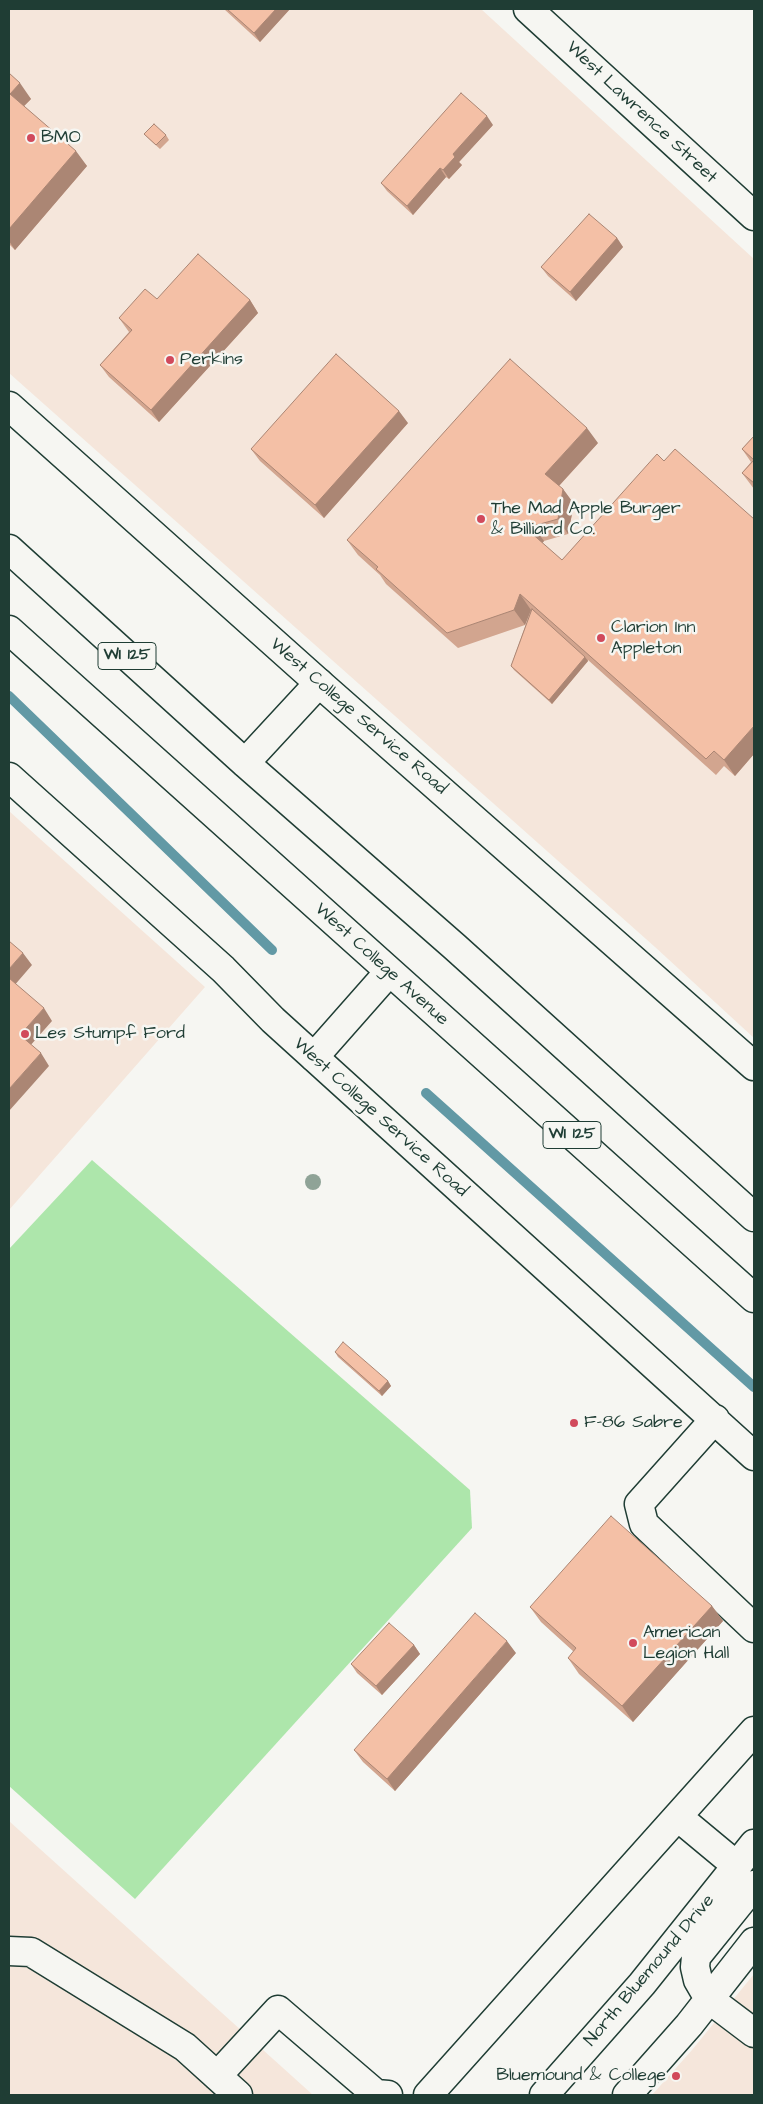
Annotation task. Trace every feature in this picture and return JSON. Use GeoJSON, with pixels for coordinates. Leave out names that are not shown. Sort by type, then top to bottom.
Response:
{"type":"FeatureCollection","features":[{"type":"Feature","properties":{"kind":"main road","name":"West Lawrence Street"},"geometry":{"type":"LineString","coordinates":[[528,9],[754,216]]}},
{"type":"Feature","properties":{"kind":"main road","name":"West College Service Road"},"geometry":{"type":"LineString","coordinates":[[9,406],[319,683],[754,1066]]}},
{"type":"Feature","properties":{"kind":"main road","name":"WI 125"},"geometry":{"type":"LineString","coordinates":[[9,550],[754,1217]]}},
{"type":"Feature","properties":{"kind":"main road","name":"West College Avenue"},"geometry":{"type":"LineString","coordinates":[[9,630],[754,1298]]}},
{"type":"Feature","properties":{"kind":"main road"},"geometry":{"type":"LineString","coordinates":[[245,763],[319,683]]}},
{"type":"Feature","properties":{"kind":"main road","name":"West College Service Road"},"geometry":{"type":"LineString","coordinates":[[9,777],[223,969],[273,1020],[754,1456]]}},
{"type":"Feature","properties":{"kind":"main road"},"geometry":{"type":"LineString","coordinates":[[314,1057],[389,972]]}},
{"type":"Feature","properties":{"kind":"main road"},"geometry":{"type":"LineString","coordinates":[[715,1419],[639,1504],[644,1524],[754,1628]]}},
{"type":"Feature","properties":{"kind":"main road"},"geometry":{"type":"LineString","coordinates":[[428,2095],[754,1731]]}},
{"type":"Feature","properties":{"kind":"main road"},"geometry":{"type":"LineString","coordinates":[[678,1817],[746,1875],[696,1957],[695,1967],[709,1999],[754,2033]]}},
{"type":"Feature","properties":{"kind":"main road","name":"North Bluemound Drive"},"geometry":{"type":"LineString","coordinates":[[544,2095],[642,1984],[746,1875],[754,1844]]}},
{"type":"Feature","properties":{"kind":"main road"},"geometry":{"type":"LineString","coordinates":[[627,2095],[709,1999],[754,1942]]}},
{"type":"Feature","properties":{"kind":"main road"},"geometry":{"type":"LineString","coordinates":[[9,1951],[31,1952],[185,2047],[238,2095]]}},
{"type":"Feature","properties":{"kind":"main road"},"geometry":{"type":"LineString","coordinates":[[217,2076],[278,2010],[376,2094],[388,2095]]}},
{"type":"Feature","properties":{"kind":"shaded area"},"geometry":{"type":"Polygon","coordinates":[[[9,9],[481,9],[754,259],[754,1038],[655,947],[9,373],[9,9]]]}},
{"type":"Feature","properties":{"kind":"shaded area"},"geometry":{"type":"Polygon","coordinates":[[[9,811],[205,987],[9,1210],[9,811]]]}},
{"type":"Feature","properties":{"kind":"shaded area"},"geometry":{"type":"Polygon","coordinates":[[[9,1821],[313,2095],[9,2095],[9,1821]]]}},
{"type":"Feature","properties":{"kind":"shaded area"},"geometry":{"type":"Polygon","coordinates":[[[754,1974],[754,2095],[652,2095],[692,2050],[754,1974]]]}},
{"type":"Feature","properties":{"kind":"green space"},"geometry":{"type":"Polygon","coordinates":[[[92,1160],[470,1490],[472,1528],[135,1899],[9,1786],[9,1249],[92,1160]]]}},
{"type":"Feature","properties":{"kind":"building"},"geometry":{"type":"Polygon","coordinates":[[[227,9],[276,9],[254,33],[227,9]]]}},
{"type":"Feature","properties":{"kind":"building","name":"BMO"},"geometry":{"type":"Polygon","coordinates":[[[9,73],[20,83],[10,94],[76,151],[9,229],[9,73]]]}},
{"type":"Feature","properties":{"kind":"building"},"geometry":{"type":"Polygon","coordinates":[[[461,93],[487,116],[453,154],[455,157],[443,170],[440,168],[407,206],[381,183],[461,93]]]}},
{"type":"Feature","properties":{"kind":"building"},"geometry":{"type":"Polygon","coordinates":[[[154,124],[166,135],[156,145],[144,134],[154,124]]]}},
{"type":"Feature","properties":{"kind":"building"},"geometry":{"type":"Polygon","coordinates":[[[589,214],[617,238],[570,292],[541,267],[589,214]]]}},
{"type":"Feature","properties":{"kind":"building","name":"Perkins"},"geometry":{"type":"Polygon","coordinates":[[[198,254],[250,300],[151,410],[100,365],[132,330],[119,318],[145,289],[157,299],[198,254]]]}},
{"type":"Feature","properties":{"kind":"building"},"geometry":{"type":"Polygon","coordinates":[[[336,354],[399,411],[315,505],[251,449],[336,354]]]}},
{"type":"Feature","properties":{"kind":"building"},"geometry":{"type":"Polygon","coordinates":[[[510,359],[587,428],[545,474],[563,489],[558,519],[533,526],[529,531],[562,560],[657,454],[664,461],[675,449],[754,519],[754,726],[724,760],[714,751],[706,759],[520,594],[514,610],[447,633],[347,540],[510,359]]]}},
{"type":"Feature","properties":{"kind":"building"},"geometry":{"type":"Polygon","coordinates":[[[754,436],[754,460],[742,449],[754,436]]]}},
{"type":"Feature","properties":{"kind":"building"},"geometry":{"type":"Polygon","coordinates":[[[754,460],[754,483],[742,473],[754,460]]]}},
{"type":"Feature","properties":{"kind":"building"},"geometry":{"type":"Polygon","coordinates":[[[532,609],[585,657],[549,700],[511,666],[532,609]]]}},
{"type":"Feature","properties":{"kind":"building"},"geometry":{"type":"Polygon","coordinates":[[[9,941],[23,953],[9,969],[9,941]]]}},
{"type":"Feature","properties":{"kind":"building"},"geometry":{"type":"Polygon","coordinates":[[[9,978],[44,1008],[20,1035],[41,1053],[9,1089],[9,978]]]}},
{"type":"Feature","properties":{"kind":"building"},"geometry":{"type":"Polygon","coordinates":[[[343,1342],[388,1381],[379,1391],[335,1352],[343,1342]]]}},
{"type":"Feature","properties":{"kind":"building","name":"American Legion Hall"},"geometry":{"type":"Polygon","coordinates":[[[611,1516],[712,1606],[622,1706],[568,1658],[576,1648],[530,1607],[611,1516]]]}},
{"type":"Feature","properties":{"kind":"building"},"geometry":{"type":"Polygon","coordinates":[[[475,1613],[507,1641],[387,1779],[354,1750],[475,1613]]]}},
{"type":"Feature","properties":{"kind":"building"},"geometry":{"type":"Polygon","coordinates":[[[389,1623],[414,1645],[376,1686],[351,1664],[389,1623]]]}},
{"type":"Feature","properties":{"kind":"waterway"},"geometry":{"type":"LineString","coordinates":[[9,696],[272,950]]}},
{"type":"Feature","properties":{"kind":"waterway"},"geometry":{"type":"LineString","coordinates":[[426,1093],[754,1387]]}},
{"type":"Feature","properties":{"kind":"place","name":"BMO"},"geometry":{"type":"Point","coordinates":[31,138]}},
{"type":"Feature","properties":{"kind":"place","name":"Perkins"},"geometry":{"type":"Point","coordinates":[170,360]}},
{"type":"Feature","properties":{"kind":"place","name":"The Mad Apple Burger & Billiard Co."},"geometry":{"type":"Point","coordinates":[481,519]}},
{"type":"Feature","properties":{"kind":"place","name":"Clarion Inn Appleton"},"geometry":{"type":"Point","coordinates":[601,638]}},
{"type":"Feature","properties":{"kind":"place","name":"Les Stumpf Ford"},"geometry":{"type":"Point","coordinates":[25,1034]}},
{"type":"Feature","properties":{"kind":"place","name":"F-86 Sabre"},"geometry":{"type":"Point","coordinates":[574,1423]}},
{"type":"Feature","properties":{"kind":"place","name":"American Legion Hall"},"geometry":{"type":"Point","coordinates":[633,1643]}},
{"type":"Feature","properties":{"kind":"place","name":"Bluemound & College"},"geometry":{"type":"Point","coordinates":[676,2076]}}]}
